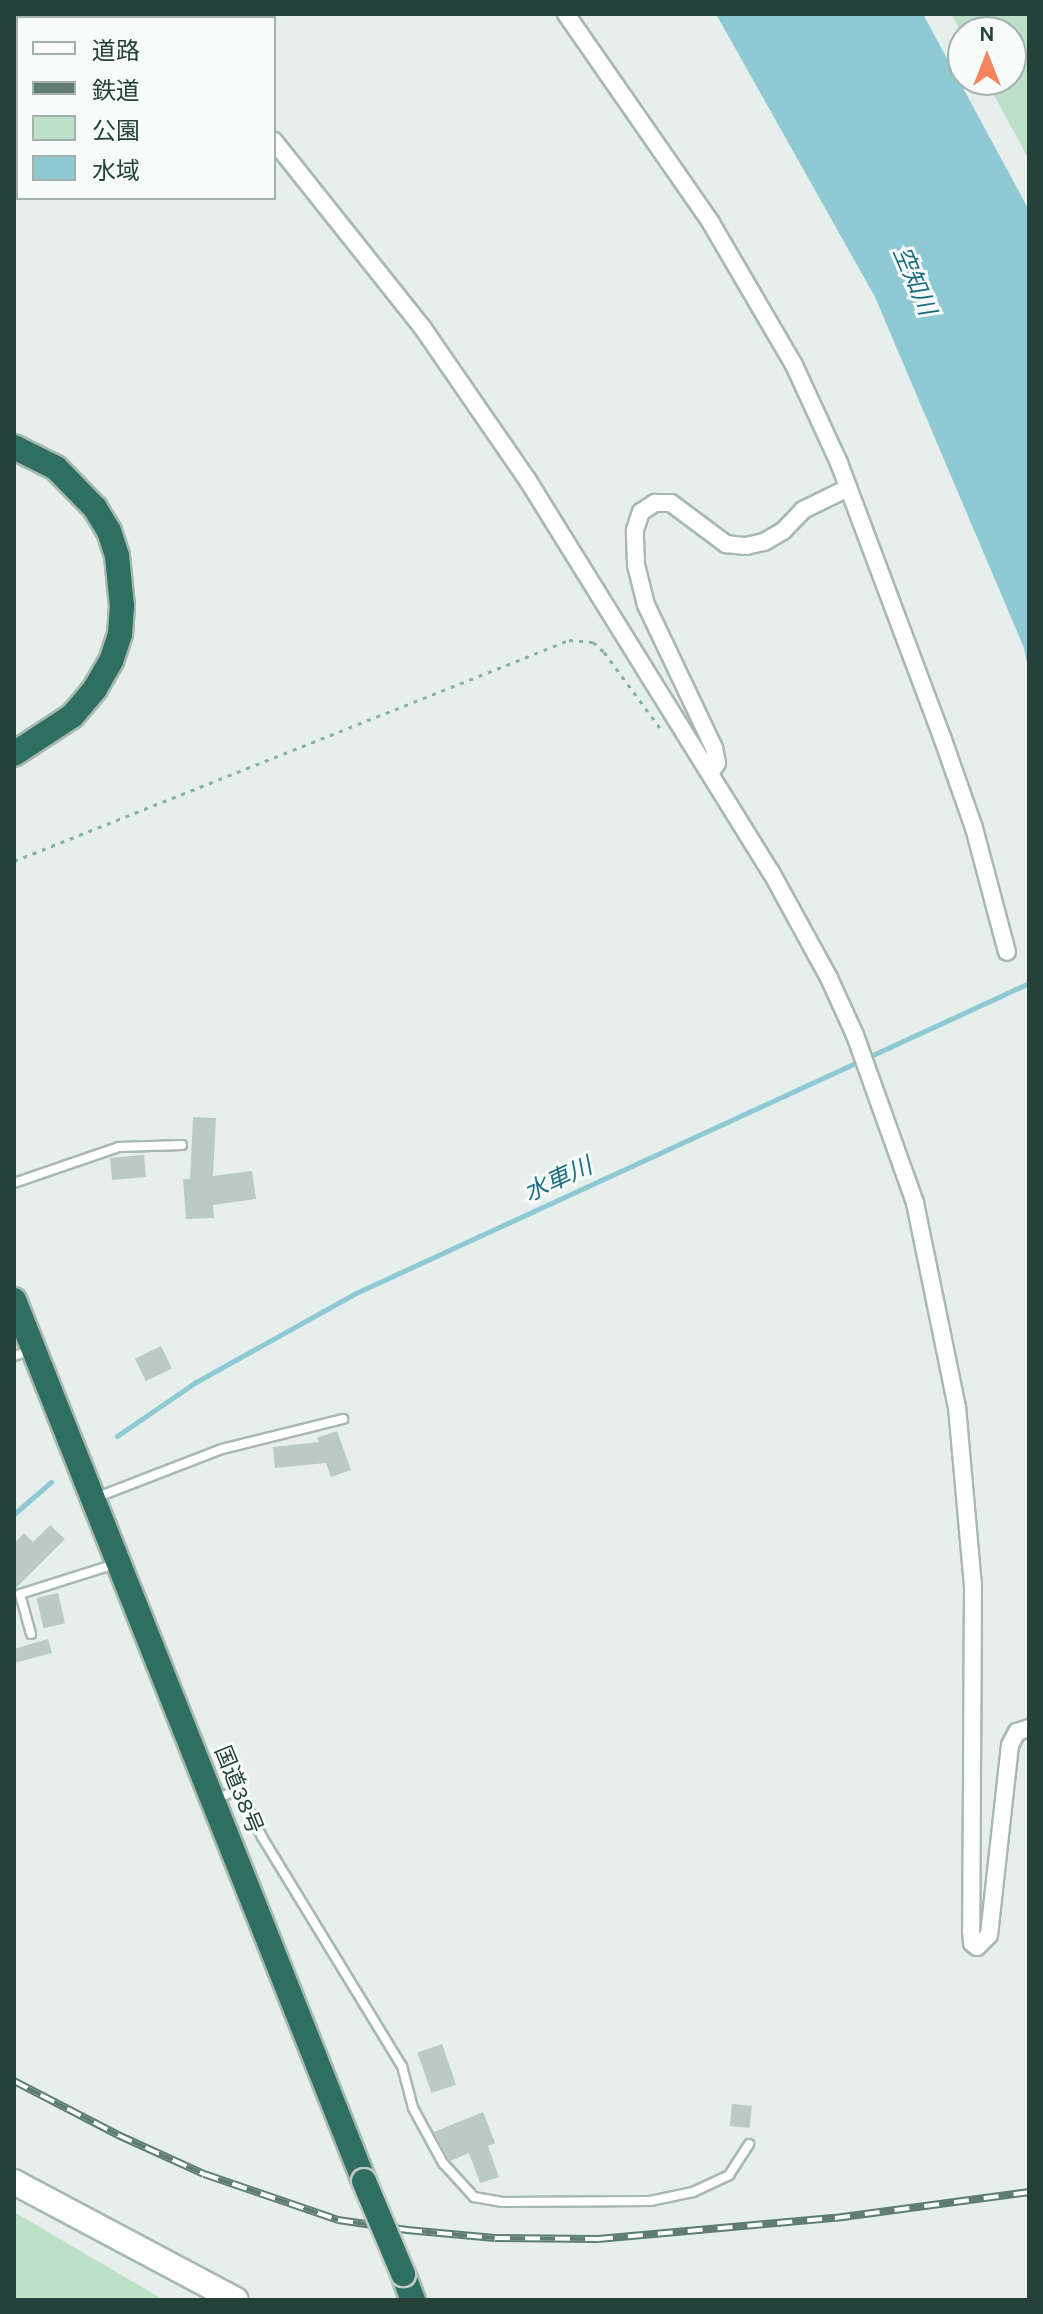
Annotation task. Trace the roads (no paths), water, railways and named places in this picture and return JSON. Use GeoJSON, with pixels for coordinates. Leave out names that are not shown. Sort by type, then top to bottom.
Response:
{"type":"FeatureCollection","features":[{"type":"Feature","properties":{"kind":"highway"},"geometry":{"type":"LineString","coordinates":[[14,447],[56,468],[95,508],[109,531],[117,556],[122,606],[120,634],[111,661],[95,689],[72,716],[14,754]]}},
{"type":"Feature","properties":{"kind":"highway","name":"国道38号"},"geometry":{"type":"LineString","coordinates":[[14,1300],[24,1353],[94,1498],[413,2300]]}},
{"type":"Feature","properties":{"kind":"street"},"geometry":{"type":"LineString","coordinates":[[566,14],[647,127],[718,236],[794,365],[848,488],[974,828],[1007,952]]}},
{"type":"Feature","properties":{"kind":"street"},"geometry":{"type":"LineString","coordinates":[[276,144],[422,327],[477,403],[711,772],[802,927],[855,1035],[906,1175],[932,1278],[957,1407],[973,1585],[971,1931],[972,1943],[977,1947],[989,1935],[1010,1745],[1017,1732],[1029,1728]]}},
{"type":"Feature","properties":{"kind":"street"},"geometry":{"type":"LineString","coordinates":[[711,772],[717,763],[714,748],[646,605],[636,565],[635,530],[641,512],[655,503],[671,503],[726,544],[746,546],[764,542],[783,531],[803,510],[848,488]]}},
{"type":"Feature","properties":{"kind":"street"},"geometry":{"type":"LineString","coordinates":[[14,2182],[236,2300]]}},
{"type":"Feature","properties":{"kind":"lane"},"geometry":{"type":"LineString","coordinates":[[14,1183],[119,1147],[182,1145]]}},
{"type":"Feature","properties":{"kind":"lane"},"geometry":{"type":"LineString","coordinates":[[94,1498],[222,1449],[343,1419]]}},
{"type":"Feature","properties":{"kind":"lane"},"geometry":{"type":"LineString","coordinates":[[31,1634],[20,1594],[120,1563]]}},
{"type":"Feature","properties":{"kind":"lane"},"geometry":{"type":"LineString","coordinates":[[214,1799],[239,1790],[262,1837],[402,2066],[413,2108],[443,2163],[474,2197],[503,2202],[650,2201],[693,2192],[729,2175],[749,2144]]}},
{"type":"Feature","properties":{"kind":"water","name":"空知川"},"geometry":{"type":"Polygon","coordinates":[[[716,14],[923,14],[947,58],[947,96],[967,96],[1029,210],[1029,674],[1024,648],[875,297],[716,14]]]}},
{"type":"Feature","properties":{"kind":"waterway","name":"水車川"},"geometry":{"type":"LineString","coordinates":[[117,1436],[196,1382],[356,1293],[1029,983]]}},
{"type":"Feature","properties":{"kind":"waterway","name":"水車川"},"geometry":{"type":"LineString","coordinates":[[14,1514],[51,1482]]}},
{"type":"Feature","properties":{"kind":"railway"},"geometry":{"type":"LineString","coordinates":[[14,2081],[118,2135],[204,2174],[338,2220],[407,2230],[495,2238],[598,2239],[835,2218],[1029,2192]]}}]}
